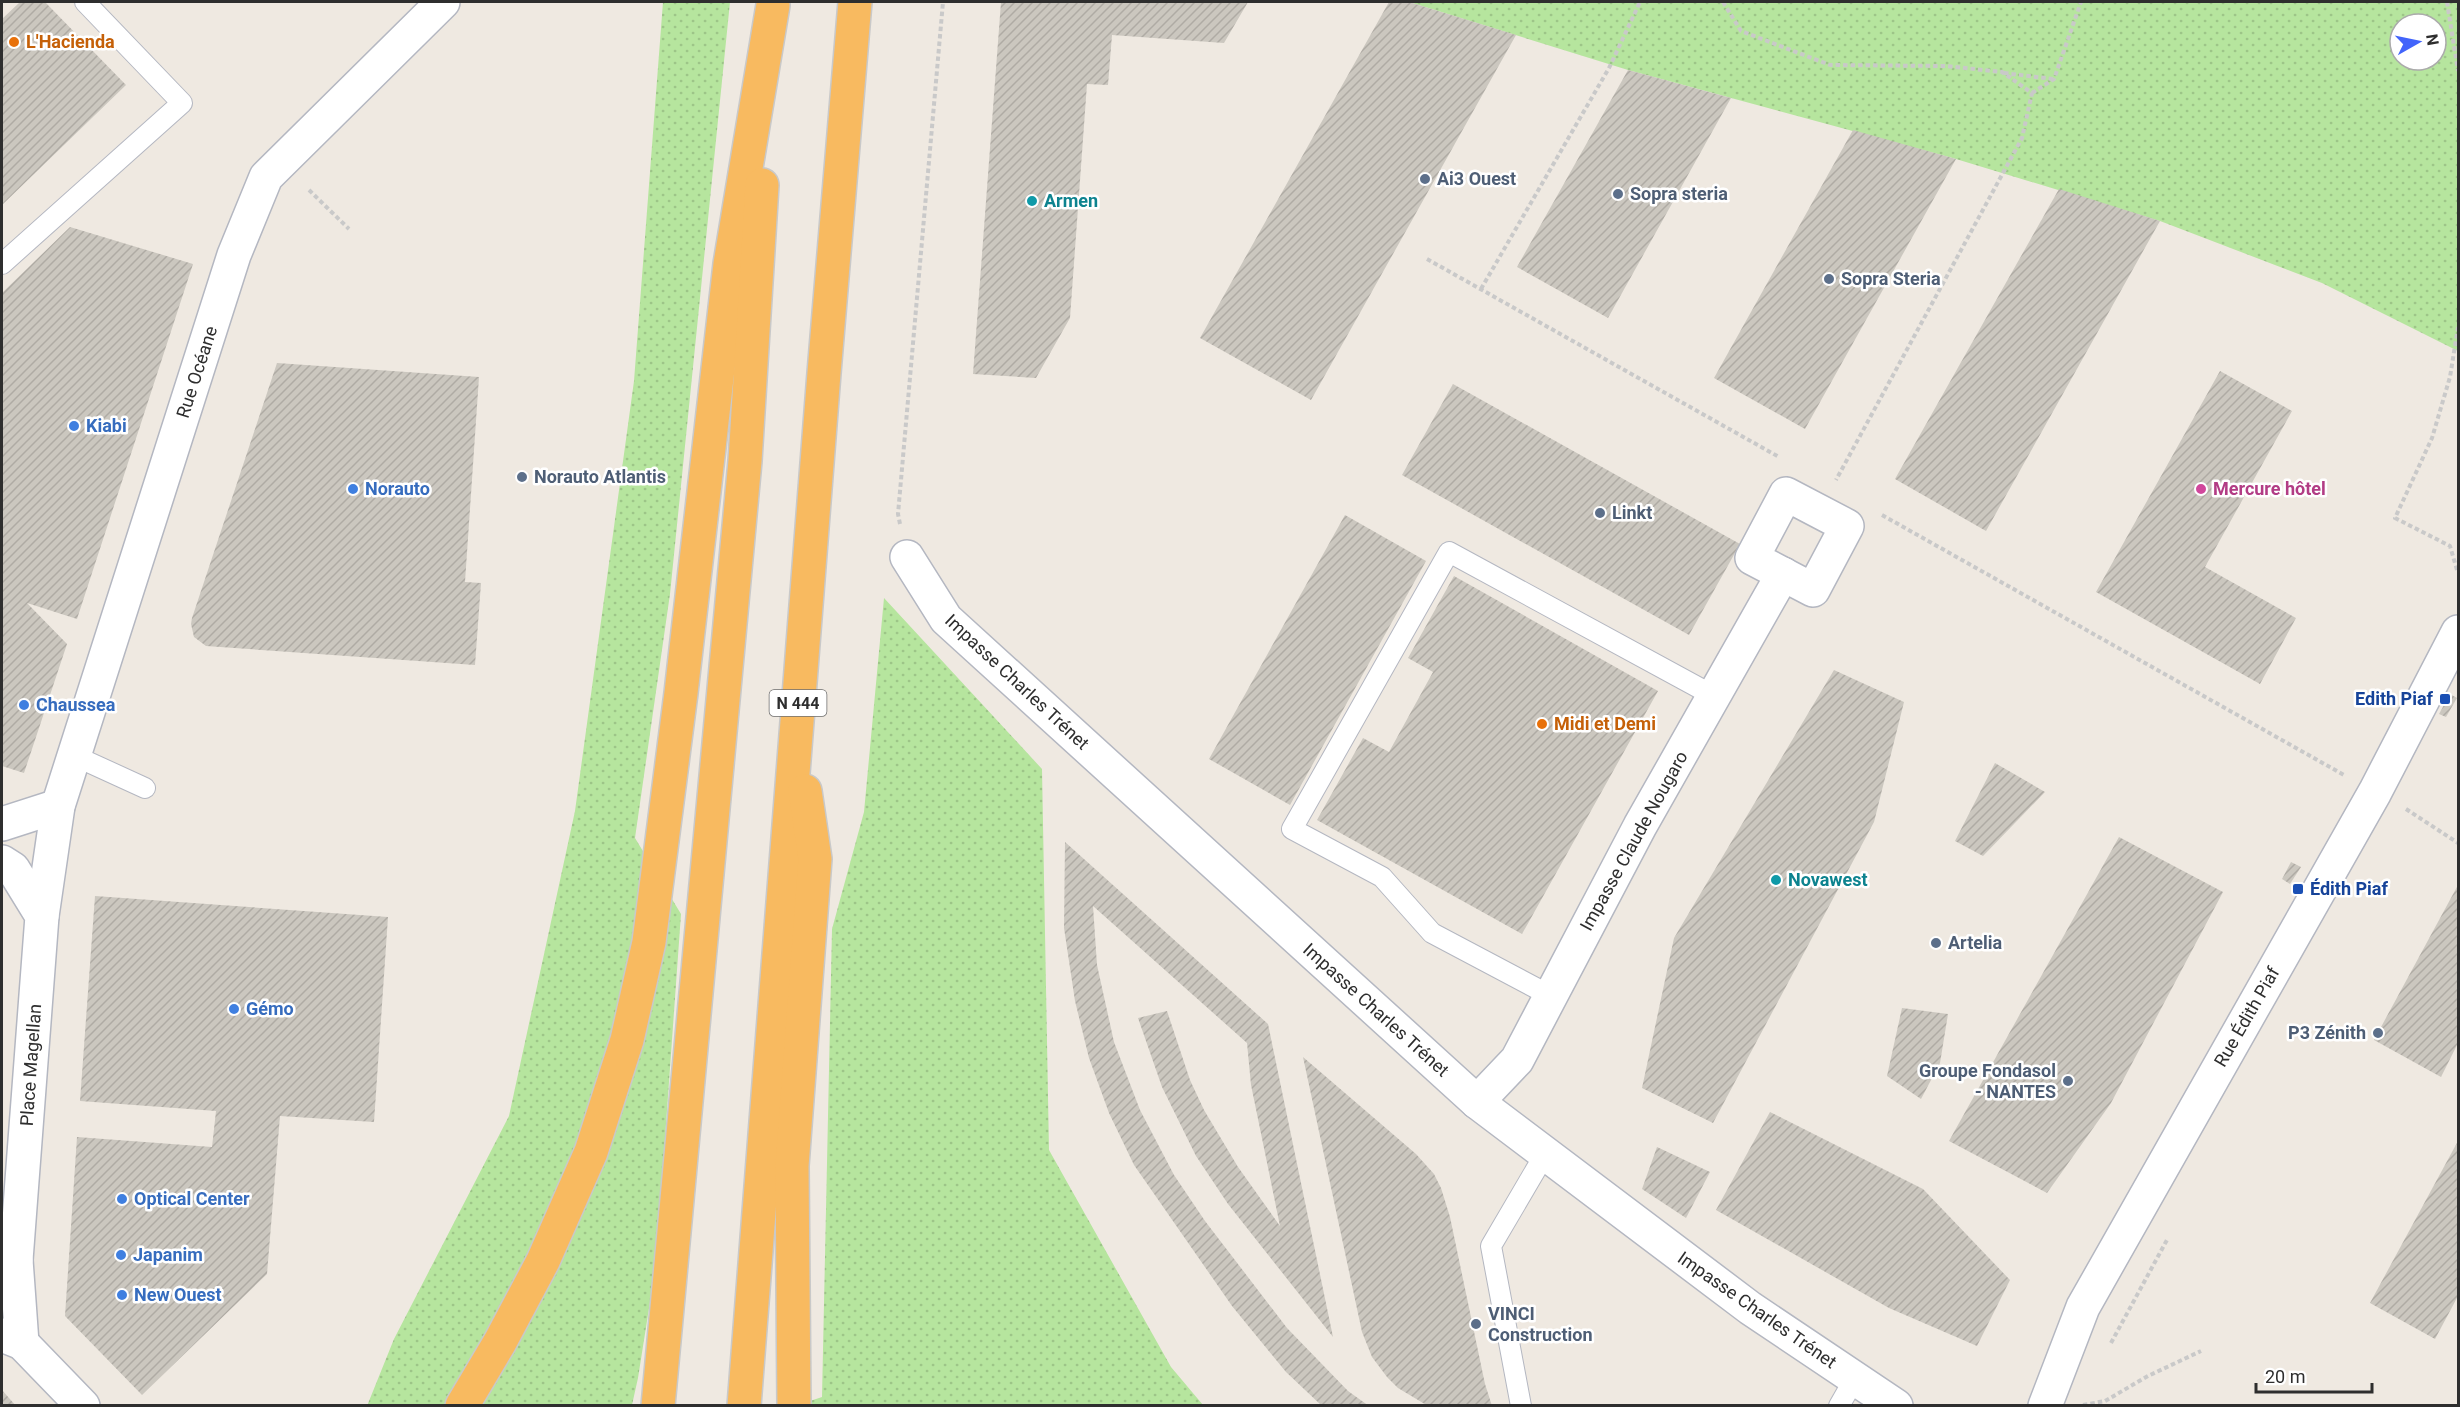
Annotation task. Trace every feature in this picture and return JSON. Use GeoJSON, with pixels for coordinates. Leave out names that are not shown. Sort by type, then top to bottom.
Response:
{"type":"FeatureCollection","features":[{"type":"Feature","properties":{"kind":"highway","name":"N 444"},"geometry":{"type":"LineString","coordinates":[[744,1406],[855,2]]}},
{"type":"Feature","properties":{"kind":"highway"},"geometry":{"type":"LineString","coordinates":[[462,1406],[500,1342],[543,1261],[591,1152],[627,1040],[647,953],[680,704],[730,264],[773,3]]}},
{"type":"Feature","properties":{"kind":"highway"},"geometry":{"type":"LineString","coordinates":[[658,1406],[744,472],[773,3]]}},
{"type":"Feature","properties":{"kind":"highway"},"geometry":{"type":"LineString","coordinates":[[794,1406],[792,1166],[815,860],[796,734]]}},
{"type":"Feature","properties":{"kind":"street","name":"Rue Océane"},"geometry":{"type":"LineString","coordinates":[[42,916],[58,806],[234,255],[266,177],[443,2]]}},
{"type":"Feature","properties":{"kind":"street"},"geometry":{"type":"LineString","coordinates":[[1786,494],[1847,526],[1814,590],[1783,574],[1752,558],[1786,494]]}},
{"type":"Feature","properties":{"kind":"street","name":"Impasse Charles Trénet"},"geometry":{"type":"LineString","coordinates":[[907,557],[946,619],[1477,1102],[1750,1308],[1847,1392],[1896,1406]]}},
{"type":"Feature","properties":{"kind":"street","name":"Impasse Claude Nougaro"},"geometry":{"type":"LineString","coordinates":[[1477,1102],[1517,1060],[1640,826],[1783,574]]}},
{"type":"Feature","properties":{"kind":"street","name":"Rue Édith Piaf"},"geometry":{"type":"LineString","coordinates":[[2045,1406],[2083,1306],[2375,792],[2458,632]]}},
{"type":"Feature","properties":{"kind":"street"},"geometry":{"type":"LineString","coordinates":[[2,824],[58,806]]}},
{"type":"Feature","properties":{"kind":"street"},"geometry":{"type":"LineString","coordinates":[[2,862],[13,869],[42,916]]}},
{"type":"Feature","properties":{"kind":"street","name":"Place Magellan"},"geometry":{"type":"LineString","coordinates":[[12,1339],[9,1269],[42,916]]}},
{"type":"Feature","properties":{"kind":"street"},"geometry":{"type":"LineString","coordinates":[[12,1339],[82,1406]]}},
{"type":"Feature","properties":{"kind":"lane"},"geometry":{"type":"LineString","coordinates":[[2,264],[182,103],[85,2]]}},
{"type":"Feature","properties":{"kind":"lane"},"geometry":{"type":"LineString","coordinates":[[1551,996],[1432,933],[1382,876],[1292,829],[1449,552],[1714,696]]}},
{"type":"Feature","properties":{"kind":"lane"},"geometry":{"type":"LineString","coordinates":[[75,756],[145,788]]}},
{"type":"Feature","properties":{"kind":"lane"},"geometry":{"type":"LineString","coordinates":[[1521,1406],[1491,1246],[1545,1154]]}},
{"type":"Feature","properties":{"kind":"path"},"geometry":{"type":"LineString","coordinates":[[907,557],[898,514],[943,2]]}},
{"type":"Feature","properties":{"kind":"path"},"geometry":{"type":"LineString","coordinates":[[1481,290],[1609,69],[1640,2]]}},
{"type":"Feature","properties":{"kind":"path"},"geometry":{"type":"LineString","coordinates":[[1723,2],[1741,31],[1830,65],[1946,66],[2054,79]]}},
{"type":"Feature","properties":{"kind":"path"},"geometry":{"type":"LineString","coordinates":[[1820,511],[2022,138],[2032,93],[2054,79],[2081,2]]}},
{"type":"Feature","properties":{"kind":"path"},"geometry":{"type":"LineString","coordinates":[[2447,2],[2458,71]]}},
{"type":"Feature","properties":{"kind":"path"},"geometry":{"type":"LineString","coordinates":[[2002,72],[2032,93]]}},
{"type":"Feature","properties":{"kind":"path"},"geometry":{"type":"LineString","coordinates":[[309,190],[349,229]]}},
{"type":"Feature","properties":{"kind":"path"},"geometry":{"type":"LineString","coordinates":[[1427,259],[1780,458]]}},
{"type":"Feature","properties":{"kind":"path"},"geometry":{"type":"LineString","coordinates":[[2457,570],[2450,546],[2395,518],[2432,438],[2450,377],[2458,327]]}},
{"type":"Feature","properties":{"kind":"path"},"geometry":{"type":"LineString","coordinates":[[1874,510],[2347,777]]}},
{"type":"Feature","properties":{"kind":"path"},"geometry":{"type":"LineString","coordinates":[[2403,807],[2458,843]]}},
{"type":"Feature","properties":{"kind":"path"},"geometry":{"type":"LineString","coordinates":[[2082,1406],[2105,1401],[2201,1351]]}},
{"type":"Feature","properties":{"kind":"green space"},"geometry":{"type":"Polygon","coordinates":[[[663,2],[730,2],[670,594],[635,838],[681,914],[656,1264],[638,1378],[632,1405],[367,1406],[394,1339],[509,1116],[575,811],[634,381],[663,2]]]}},
{"type":"Feature","properties":{"kind":"green space"},"geometry":{"type":"Polygon","coordinates":[[[1409,2],[2458,2],[2458,351],[2322,283],[2160,221],[1956,159],[1628,70],[1409,2]]]}},
{"type":"Feature","properties":{"kind":"green space"},"geometry":{"type":"Polygon","coordinates":[[[884,598],[1042,769],[1049,1150],[1171,1367],[1203,1405],[795,1406],[822,1397],[832,929],[864,812],[884,598]]]}},
{"type":"Feature","properties":{"kind":"building"},"geometry":{"type":"Polygon","coordinates":[[[20,2],[45,2],[126,85],[2,205],[2,19],[20,2]]]}},
{"type":"Feature","properties":{"kind":"building","name":"Armen"},"geometry":{"type":"Polygon","coordinates":[[[1001,2],[1248,2],[1224,43],[1112,35],[1108,85],[1087,84],[1070,318],[1036,378],[973,374],[1001,2]]]}},
{"type":"Feature","properties":{"kind":"building"},"geometry":{"type":"Polygon","coordinates":[[[1389,2],[1409,2],[1516,35],[1311,400],[1200,338],[1389,2]]]}},
{"type":"Feature","properties":{"kind":"building","name":"Sopra steria"},"geometry":{"type":"Polygon","coordinates":[[[1628,70],[1731,98],[1608,318],[1517,267],[1628,70]]]}},
{"type":"Feature","properties":{"kind":"building","name":"Sopra Steria"},"geometry":{"type":"Polygon","coordinates":[[[1853,130],[1956,159],[1805,429],[1714,378],[1853,130]]]}},
{"type":"Feature","properties":{"kind":"building"},"geometry":{"type":"Polygon","coordinates":[[[2059,189],[2160,221],[1986,531],[1895,479],[2059,189]]]}},
{"type":"Feature","properties":{"kind":"building","name":"Kiabi"},"geometry":{"type":"Polygon","coordinates":[[[70,227],[193,264],[77,619],[27,603],[67,644],[24,773],[2,766],[2,293],[70,227]]]}},
{"type":"Feature","properties":{"kind":"building","name":"Norauto"},"geometry":{"type":"Polygon","coordinates":[[[277,363],[479,377],[465,582],[481,583],[475,665],[206,646],[194,637],[192,618],[277,363]]]}},
{"type":"Feature","properties":{"kind":"building","name":"Mercure hôtel"},"geometry":{"type":"Polygon","coordinates":[[[2220,371],[2292,411],[2205,567],[2296,618],[2260,684],[2096,592],[2220,371]]]}},
{"type":"Feature","properties":{"kind":"building"},"geometry":{"type":"Polygon","coordinates":[[[1453,384],[1740,544],[1689,635],[1402,475],[1453,384]]]}},
{"type":"Feature","properties":{"kind":"building"},"geometry":{"type":"Polygon","coordinates":[[[1345,515],[1426,561],[1290,805],[1209,759],[1345,515]]]}},
{"type":"Feature","properties":{"kind":"building"},"geometry":{"type":"Polygon","coordinates":[[[1454,576],[1658,691],[1522,934],[1317,820],[1363,738],[1389,752],[1433,672],[1408,658],[1454,576]]]}},
{"type":"Feature","properties":{"kind":"building","name":"Novawest"},"geometry":{"type":"Polygon","coordinates":[[[1834,670],[1904,702],[1874,822],[1713,1123],[1642,1088],[1674,938],[1834,670]]]}},
{"type":"Feature","properties":{"kind":"building"},"geometry":{"type":"Polygon","coordinates":[[[2450,694],[2457,698],[2446,717],[2439,714],[2450,694]]]}},
{"type":"Feature","properties":{"kind":"building"},"geometry":{"type":"Polygon","coordinates":[[[1995,763],[2045,792],[1983,856],[1955,841],[1995,763]]]}},
{"type":"Feature","properties":{"kind":"building"},"geometry":{"type":"Polygon","coordinates":[[[2119,837],[2223,892],[2111,1103],[2047,1193],[1949,1141],[2119,837]]]}},
{"type":"Feature","properties":{"kind":"building"},"geometry":{"type":"Polygon","coordinates":[[[1065,842],[1268,1024],[1333,1337],[1228,1204],[1196,1156],[1162,1087],[1138,1018],[1167,1011],[1190,1080],[1204,1110],[1238,1167],[1280,1226],[1251,1085],[1247,1043],[1093,906],[1097,965],[1114,1042],[1140,1110],[1174,1175],[1205,1221],[1287,1328],[1348,1391],[1369,1406],[1322,1406],[1286,1372],[1232,1306],[1134,1165],[1109,1113],[1089,1058],[1075,1001],[1064,928],[1065,842]]]}},
{"type":"Feature","properties":{"kind":"building"},"geometry":{"type":"Polygon","coordinates":[[[2291,862],[2301,867],[2290,884],[2282,879],[2291,862]]]}},
{"type":"Feature","properties":{"kind":"building"},"geometry":{"type":"Polygon","coordinates":[[[2458,885],[2458,1043],[2441,1077],[2374,1040],[2458,885]]]}},
{"type":"Feature","properties":{"kind":"building"},"geometry":{"type":"Polygon","coordinates":[[[95,896],[388,917],[374,1122],[280,1116],[267,1274],[142,1395],[65,1316],[77,1137],[212,1147],[216,1111],[80,1101],[95,896]]]}},
{"type":"Feature","properties":{"kind":"building"},"geometry":{"type":"Polygon","coordinates":[[[1902,1008],[1948,1014],[1940,1063],[1921,1099],[1887,1076],[1902,1008]]]}},
{"type":"Feature","properties":{"kind":"building"},"geometry":{"type":"Polygon","coordinates":[[[1303,1057],[1416,1154],[1434,1174],[1450,1217],[1485,1384],[1492,1406],[1428,1406],[1398,1388],[1372,1357],[1362,1332],[1303,1057]]]}},
{"type":"Feature","properties":{"kind":"building"},"geometry":{"type":"Polygon","coordinates":[[[1770,1112],[1923,1189],[2010,1280],[1977,1346],[1889,1308],[1716,1210],[1770,1112]]]}},
{"type":"Feature","properties":{"kind":"building"},"geometry":{"type":"Polygon","coordinates":[[[2458,1141],[2458,1296],[2435,1339],[2370,1303],[2458,1141]]]}},
{"type":"Feature","properties":{"kind":"building"},"geometry":{"type":"Polygon","coordinates":[[[1657,1147],[1710,1172],[1686,1218],[1642,1189],[1657,1147]]]}},
{"type":"Feature","properties":{"kind":"building"},"geometry":{"type":"Polygon","coordinates":[[[2,1390],[16,1406],[2,1406],[2,1390]]]}},
{"type":"Feature","properties":{"kind":"place","name":"L'Hacienda"},"geometry":{"type":"Point","coordinates":[14,42]}},
{"type":"Feature","properties":{"kind":"place","name":"Ai3 Ouest"},"geometry":{"type":"Point","coordinates":[1425,179]}},
{"type":"Feature","properties":{"kind":"place","name":"Sopra steria"},"geometry":{"type":"Point","coordinates":[1618,194]}},
{"type":"Feature","properties":{"kind":"place","name":"Armen"},"geometry":{"type":"Point","coordinates":[1032,201]}},
{"type":"Feature","properties":{"kind":"place","name":"Sopra Steria"},"geometry":{"type":"Point","coordinates":[1829,279]}},
{"type":"Feature","properties":{"kind":"place","name":"Kiabi"},"geometry":{"type":"Point","coordinates":[74,426]}},
{"type":"Feature","properties":{"kind":"place","name":"Norauto Atlantis"},"geometry":{"type":"Point","coordinates":[522,477]}},
{"type":"Feature","properties":{"kind":"place","name":"Norauto"},"geometry":{"type":"Point","coordinates":[353,489]}},
{"type":"Feature","properties":{"kind":"place","name":"Mercure hôtel"},"geometry":{"type":"Point","coordinates":[2201,489]}},
{"type":"Feature","properties":{"kind":"place","name":"Linkt"},"geometry":{"type":"Point","coordinates":[1600,513]}},
{"type":"Feature","properties":{"kind":"place","name":"Edith Piaf"},"geometry":{"type":"Point","coordinates":[2445,699]}},
{"type":"Feature","properties":{"kind":"place","name":"Chaussea"},"geometry":{"type":"Point","coordinates":[24,705]}},
{"type":"Feature","properties":{"kind":"place","name":"Midi et Demi"},"geometry":{"type":"Point","coordinates":[1542,724]}},
{"type":"Feature","properties":{"kind":"place","name":"Novawest"},"geometry":{"type":"Point","coordinates":[1776,880]}},
{"type":"Feature","properties":{"kind":"place","name":"Édith Piaf"},"geometry":{"type":"Point","coordinates":[2298,889]}},
{"type":"Feature","properties":{"kind":"place","name":"Artelia"},"geometry":{"type":"Point","coordinates":[1936,943]}},
{"type":"Feature","properties":{"kind":"place","name":"Gémo"},"geometry":{"type":"Point","coordinates":[234,1009]}},
{"type":"Feature","properties":{"kind":"place","name":"P3 Zénith"},"geometry":{"type":"Point","coordinates":[2378,1033]}},
{"type":"Feature","properties":{"kind":"place","name":"Groupe Fondasol - NANTES"},"geometry":{"type":"Point","coordinates":[2068,1081]}},
{"type":"Feature","properties":{"kind":"place","name":"Optical Center"},"geometry":{"type":"Point","coordinates":[122,1199]}},
{"type":"Feature","properties":{"kind":"place","name":"Japanim"},"geometry":{"type":"Point","coordinates":[121,1255]}},
{"type":"Feature","properties":{"kind":"place","name":"New Ouest"},"geometry":{"type":"Point","coordinates":[122,1295]}},
{"type":"Feature","properties":{"kind":"place","name":"VINCI Construction"},"geometry":{"type":"Point","coordinates":[1476,1324]}}]}
